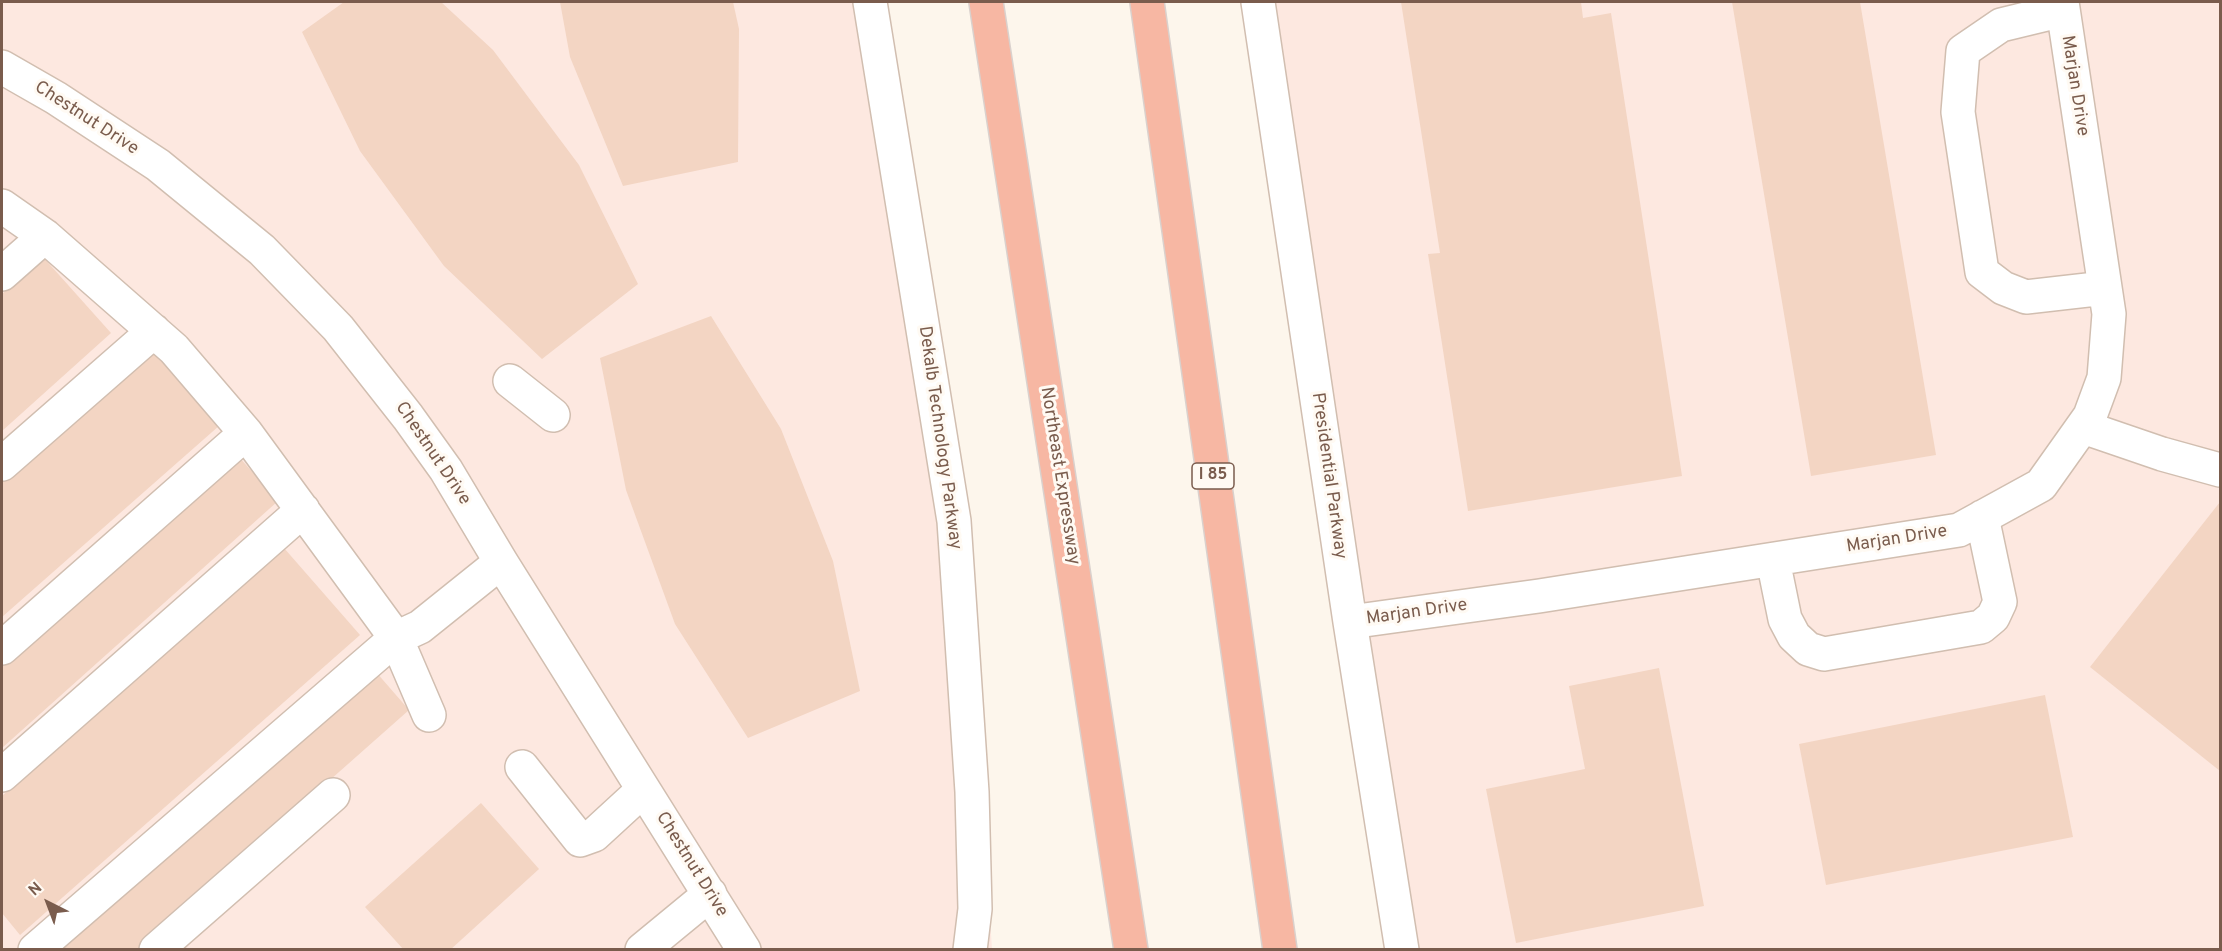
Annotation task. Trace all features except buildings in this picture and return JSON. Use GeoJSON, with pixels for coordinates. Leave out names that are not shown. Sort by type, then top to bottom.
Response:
{"type":"FeatureCollection","features":[{"type":"Feature","properties":{"kind":"highway","name":"Northeast Expressway"},"geometry":{"type":"LineString","coordinates":[[987,2],[1130,946]]}},
{"type":"Feature","properties":{"kind":"highway","name":"I 85"},"geometry":{"type":"LineString","coordinates":[[1147,2],[1280,950]]}},
{"type":"Feature","properties":{"kind":"street","name":"Dekalb Technology Parkway"},"geometry":{"type":"LineString","coordinates":[[870,2],[954,521],[972,792],[975,909],[970,950]]}},
{"type":"Feature","properties":{"kind":"street","name":"Presidential Parkway"},"geometry":{"type":"LineString","coordinates":[[1258,2],[1350,622],[1402,950]]}},
{"type":"Feature","properties":{"kind":"street","name":"Marjan Drive"},"geometry":{"type":"LineString","coordinates":[[1350,622],[1539,596],[1959,530],[2040,485],[2090,416],[2104,378],[2109,314],[2062,6]]}},
{"type":"Feature","properties":{"kind":"street"},"geometry":{"type":"LineString","coordinates":[[2062,6],[2001,25],[1963,51],[1958,112],[1982,272],[2003,288],[2026,297],[2104,288]]}},
{"type":"Feature","properties":{"kind":"street","name":"Chestnut Drive"},"geometry":{"type":"LineString","coordinates":[[2,67],[56,98],[158,165],[262,250],[338,328],[408,417],[446,470],[744,950]]}},
{"type":"Feature","properties":{"kind":"street"},"geometry":{"type":"LineString","coordinates":[[2,206],[45,236],[174,349],[246,433],[396,638],[429,716]]}},
{"type":"Feature","properties":{"kind":"street"},"geometry":{"type":"LineString","coordinates":[[2,274],[45,236]]}},
{"type":"Feature","properties":{"kind":"street"},"geometry":{"type":"LineString","coordinates":[[2,464],[154,331]]}},
{"type":"Feature","properties":{"kind":"street"},"geometry":{"type":"LineString","coordinates":[[510,381],[553,415]]}},
{"type":"Feature","properties":{"kind":"street"},"geometry":{"type":"LineString","coordinates":[[2083,427],[2220,471]]}},
{"type":"Feature","properties":{"kind":"street"},"geometry":{"type":"LineString","coordinates":[[2,648],[246,433]]}},
{"type":"Feature","properties":{"kind":"street"},"geometry":{"type":"LineString","coordinates":[[2,775],[303,510]]}},
{"type":"Feature","properties":{"kind":"street"},"geometry":{"type":"LineString","coordinates":[[1773,560],[1785,619],[1794,636],[1808,649],[1824,654],[1981,627],[1993,616],[2000,602],[1982,517]]}},
{"type":"Feature","properties":{"kind":"street"},"geometry":{"type":"LineString","coordinates":[[36,950],[396,638],[420,627],[501,562]]}},
{"type":"Feature","properties":{"kind":"street"},"geometry":{"type":"LineString","coordinates":[[522,767],[580,840],[594,835],[643,790]]}},
{"type":"Feature","properties":{"kind":"street"},"geometry":{"type":"LineString","coordinates":[[156,950],[333,795]]}},
{"type":"Feature","properties":{"kind":"street"},"geometry":{"type":"LineString","coordinates":[[642,950],[710,894]]}},
{"type":"Feature","properties":{"kind":"shaded area"},"geometry":{"type":"Polygon","coordinates":[[[2,2],[880,2],[966,557],[992,949],[2,950],[2,2]]]}},
{"type":"Feature","properties":{"kind":"shaded area"},"geometry":{"type":"Polygon","coordinates":[[[1259,2],[2220,2],[2220,949],[1410,949],[1259,2]]]}}]}
